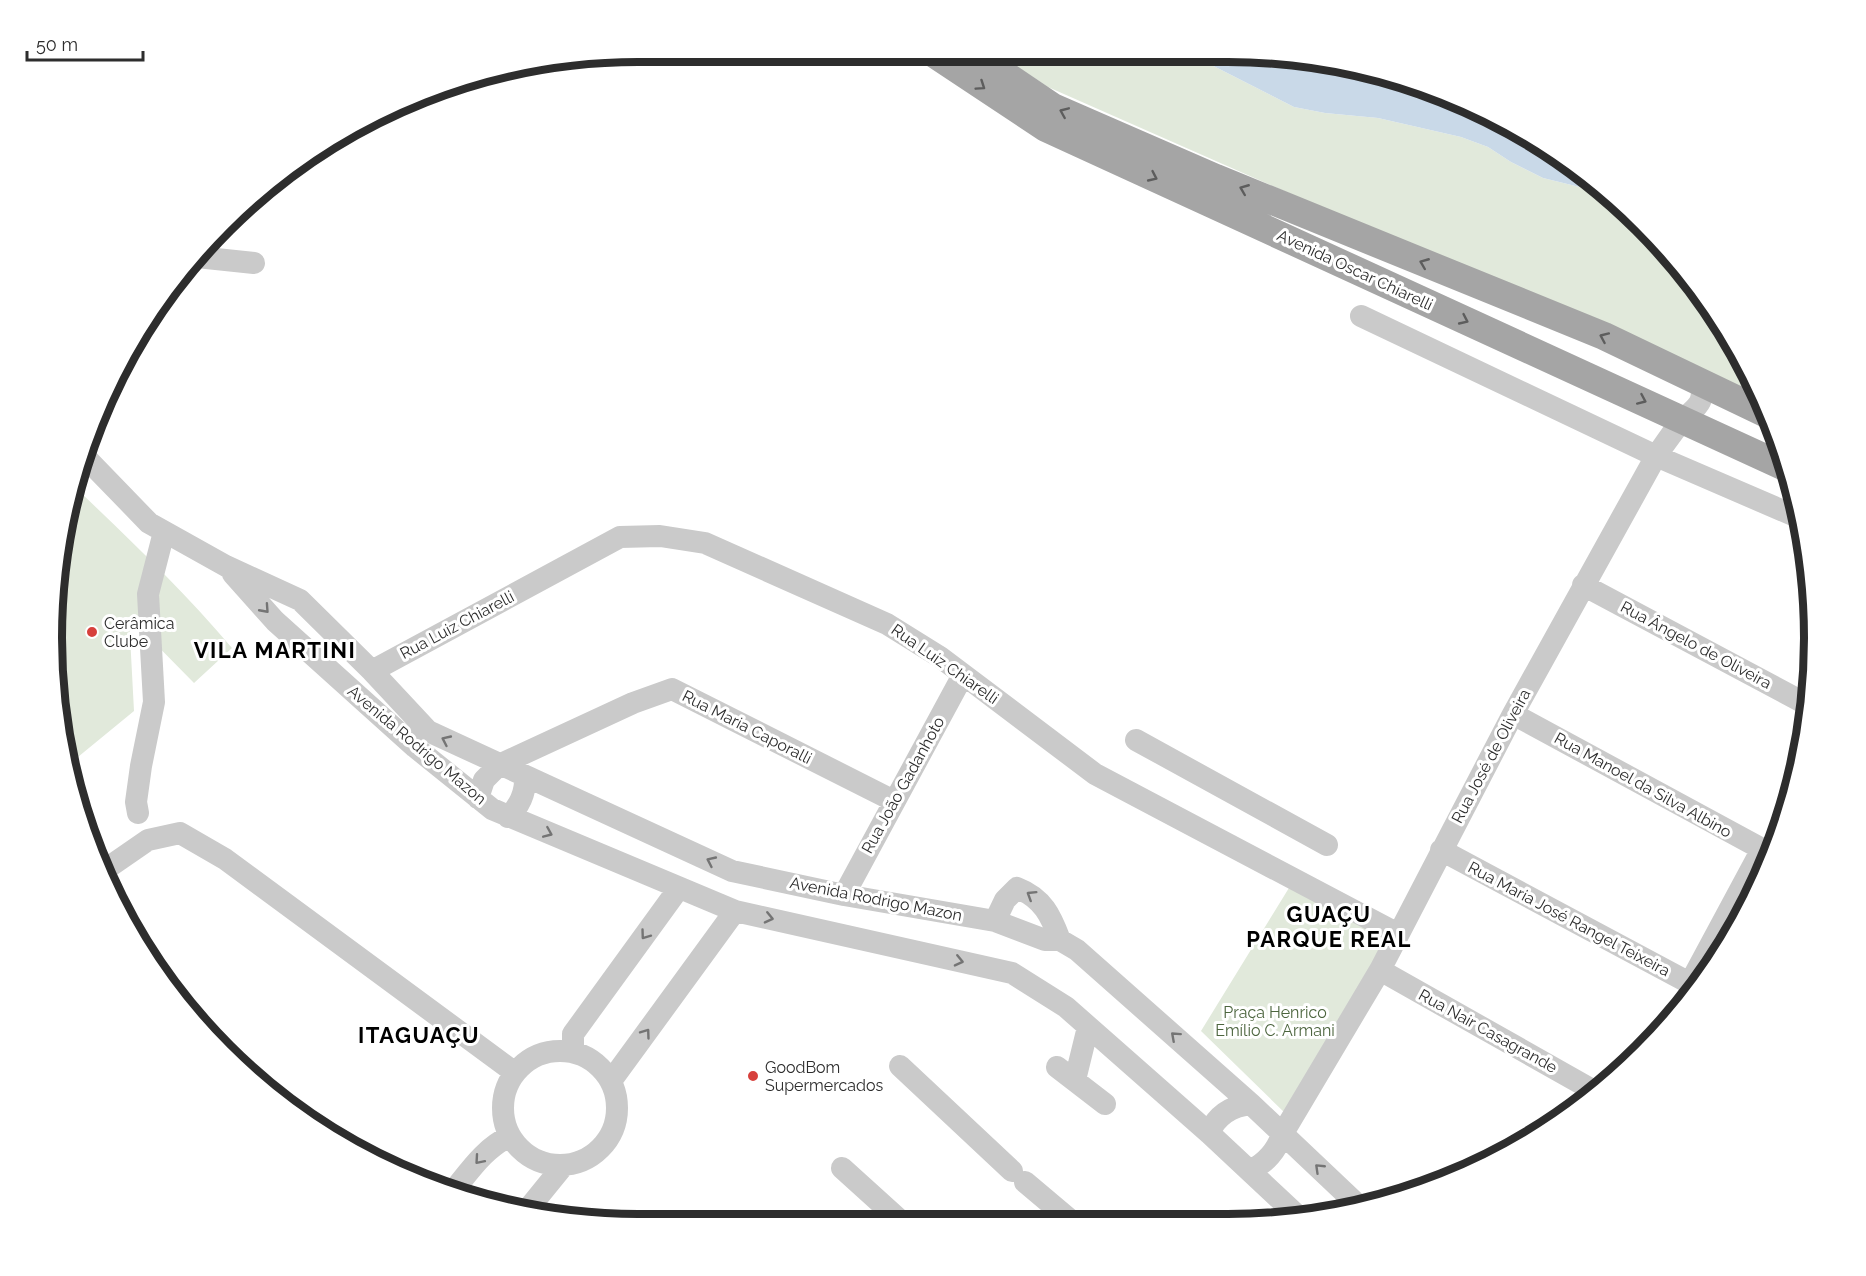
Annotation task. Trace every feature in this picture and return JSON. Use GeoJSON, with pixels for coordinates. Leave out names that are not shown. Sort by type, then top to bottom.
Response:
{"type":"FeatureCollection","features":[{"type":"Feature","properties":{"kind":"main road","name":"Avenida Oscar Chiarelli"},"geometry":{"type":"LineString","coordinates":[[945,61],[1046,128],[1777,463]]}},
{"type":"Feature","properties":{"kind":"main road","name":"Avenida Oscar Chiarelli"},"geometry":{"type":"LineString","coordinates":[[986,61],[1053,107],[1216,178],[1604,336],[1758,410]]}},
{"type":"Feature","properties":{"kind":"main road"},"geometry":{"type":"LineString","coordinates":[[1527,349],[1526,333],[1531,322],[1538,315],[1549,314]]}},
{"type":"Feature","properties":{"kind":"street"},"geometry":{"type":"LineString","coordinates":[[205,258],[254,263]]}},
{"type":"Feature","properties":{"kind":"street"},"geometry":{"type":"LineString","coordinates":[[1361,316],[1656,456],[1790,514]]}},
{"type":"Feature","properties":{"kind":"street","name":"Rua José de Oliveira"},"geometry":{"type":"LineString","coordinates":[[1283,1133],[1380,970],[1513,714],[1656,456],[1684,419],[1699,405],[1703,394],[1701,384]]}},
{"type":"Feature","properties":{"kind":"street"},"geometry":{"type":"LineString","coordinates":[[90,461],[149,524],[226,566]]}},
{"type":"Feature","properties":{"kind":"street"},"geometry":{"type":"LineString","coordinates":[[138,813],[136,802],[141,766],[154,702],[148,594],[164,532]]}},
{"type":"Feature","properties":{"kind":"street","name":"Rua Luiz Chiarelli"},"geometry":{"type":"LineString","coordinates":[[372,671],[620,537],[660,536],[705,543],[887,624],[940,657],[1095,774],[1398,934]]}},
{"type":"Feature","properties":{"kind":"street","name":"Avenida Rodrigo Mazon"},"geometry":{"type":"LineString","coordinates":[[226,566],[300,600],[372,671],[428,731],[732,871],[844,895],[995,921],[1045,940],[1060,940],[1077,950],[1251,1104],[1353,1200]]}},
{"type":"Feature","properties":{"kind":"street","name":"Avenida Rodrigo Mazon"},"geometry":{"type":"LineString","coordinates":[[226,566],[275,621],[415,747],[492,809],[735,911],[1012,973],[1057,1000],[1209,1133],[1292,1211]]}},
{"type":"Feature","properties":{"kind":"street","name":"Rua Ângelo de Oliveira"},"geometry":{"type":"LineString","coordinates":[[1583,585],[1801,701]]}},
{"type":"Feature","properties":{"kind":"street","name":"Rua João Gadanhoto"},"geometry":{"type":"LineString","coordinates":[[844,895],[963,675]]}},
{"type":"Feature","properties":{"kind":"street","name":"Rua Maria Caporalli"},"geometry":{"type":"LineString","coordinates":[[499,765],[633,703],[672,690],[894,801]]}},
{"type":"Feature","properties":{"kind":"street","name":"Rua Manoel da Silva Albino"},"geometry":{"type":"LineString","coordinates":[[1513,714],[1764,850]]}},
{"type":"Feature","properties":{"kind":"street"},"geometry":{"type":"LineString","coordinates":[[1136,740],[1328,844]]}},
{"type":"Feature","properties":{"kind":"street"},"geometry":{"type":"LineString","coordinates":[[478,798],[484,780],[499,765]]}},
{"type":"Feature","properties":{"kind":"street"},"geometry":{"type":"LineString","coordinates":[[508,817],[523,797],[525,776]]}},
{"type":"Feature","properties":{"kind":"street"},"geometry":{"type":"LineString","coordinates":[[109,867],[148,840],[180,832],[225,858],[514,1072]]}},
{"type":"Feature","properties":{"kind":"street","name":"Rua Maria José Rangel Teixeira"},"geometry":{"type":"LineString","coordinates":[[1441,850],[1689,983]]}},
{"type":"Feature","properties":{"kind":"street"},"geometry":{"type":"LineString","coordinates":[[1716,943],[1749,884]]}},
{"type":"Feature","properties":{"kind":"street"},"geometry":{"type":"LineString","coordinates":[[573,1051],[573,1034],[679,888]]}},
{"type":"Feature","properties":{"kind":"street"},"geometry":{"type":"LineString","coordinates":[[995,921],[1005,900],[1017,888],[1030,893],[1044,904],[1060,940]]}},
{"type":"Feature","properties":{"kind":"street"},"geometry":{"type":"LineString","coordinates":[[611,1081],[735,911]]}},
{"type":"Feature","properties":{"kind":"street","name":"Rua Nair Casagrande"},"geometry":{"type":"LineString","coordinates":[[1380,970],[1588,1088]]}},
{"type":"Feature","properties":{"kind":"street"},"geometry":{"type":"LineString","coordinates":[[1094,1032],[1073,1079],[1105,1104]]}},
{"type":"Feature","properties":{"kind":"street"},"geometry":{"type":"LineString","coordinates":[[573,1051],[599,1065],[611,1081],[618,1099],[617,1118],[611,1137],[599,1152],[582,1162],[563,1166],[544,1164],[528,1155],[510,1136],[505,1126],[502,1107],[506,1089],[514,1072],[528,1059],[546,1052],[573,1051]]}},
{"type":"Feature","properties":{"kind":"street"},"geometry":{"type":"LineString","coordinates":[[900,1066],[1063,1214]]}},
{"type":"Feature","properties":{"kind":"street"},"geometry":{"type":"LineString","coordinates":[[1209,1133],[1217,1119],[1224,1113],[1241,1105],[1251,1104]]}},
{"type":"Feature","properties":{"kind":"street"},"geometry":{"type":"LineString","coordinates":[[1250,1172],[1274,1152],[1283,1133]]}},
{"type":"Feature","properties":{"kind":"street"},"geometry":{"type":"LineString","coordinates":[[458,1185],[480,1157],[495,1143],[510,1136]]}},
{"type":"Feature","properties":{"kind":"street"},"geometry":{"type":"LineString","coordinates":[[532,1204],[563,1166]]}},
{"type":"Feature","properties":{"kind":"street"},"geometry":{"type":"LineString","coordinates":[[842,1168],[893,1214]]}},
{"type":"Feature","properties":{"kind":"green space"},"geometry":{"type":"Polygon","coordinates":[[[1009,61],[1204,61],[1294,107],[1325,113],[1378,118],[1461,137],[1488,147],[1543,178],[1589,189],[1636,230],[1685,287],[1727,350],[1752,397],[1048,87],[1009,61]]]}},
{"type":"Feature","properties":{"kind":"green space","name":"Cerâmica Clube"},"geometry":{"type":"Polygon","coordinates":[[[80,492],[176,586],[232,648],[194,683],[129,617],[134,711],[75,759],[66,713],[62,638],[66,563],[80,492]]]}},
{"type":"Feature","properties":{"kind":"green space","name":"Praça Henrico Emílio C. Armani"},"geometry":{"type":"Polygon","coordinates":[[[1292,883],[1392,935],[1287,1115],[1201,1031],[1292,883]]]}},
{"type":"Feature","properties":{"kind":"water"},"geometry":{"type":"Polygon","coordinates":[[[1204,61],[1303,66],[1377,81],[1413,92],[1449,105],[1516,139],[1589,189],[1543,178],[1488,147],[1461,137],[1378,118],[1325,113],[1294,107],[1204,61]]]}},
{"type":"Feature","properties":{"kind":"place","name":"Cerâmica Clube"},"geometry":{"type":"Point","coordinates":[92,632]}},
{"type":"Feature","properties":{"kind":"place","name":"GoodBom Supermercados"},"geometry":{"type":"Point","coordinates":[753,1076]}},
{"type":"Feature","properties":{"kind":"district","name":"VILA MARTINI"},"geometry":{"type":"Point","coordinates":[275,650]}},
{"type":"Feature","properties":{"kind":"district","name":"GUAÇU PARQUE REAL"},"geometry":{"type":"Point","coordinates":[1329,926]}},
{"type":"Feature","properties":{"kind":"district","name":"ITAGUAÇU"},"geometry":{"type":"Point","coordinates":[419,1035]}}]}
